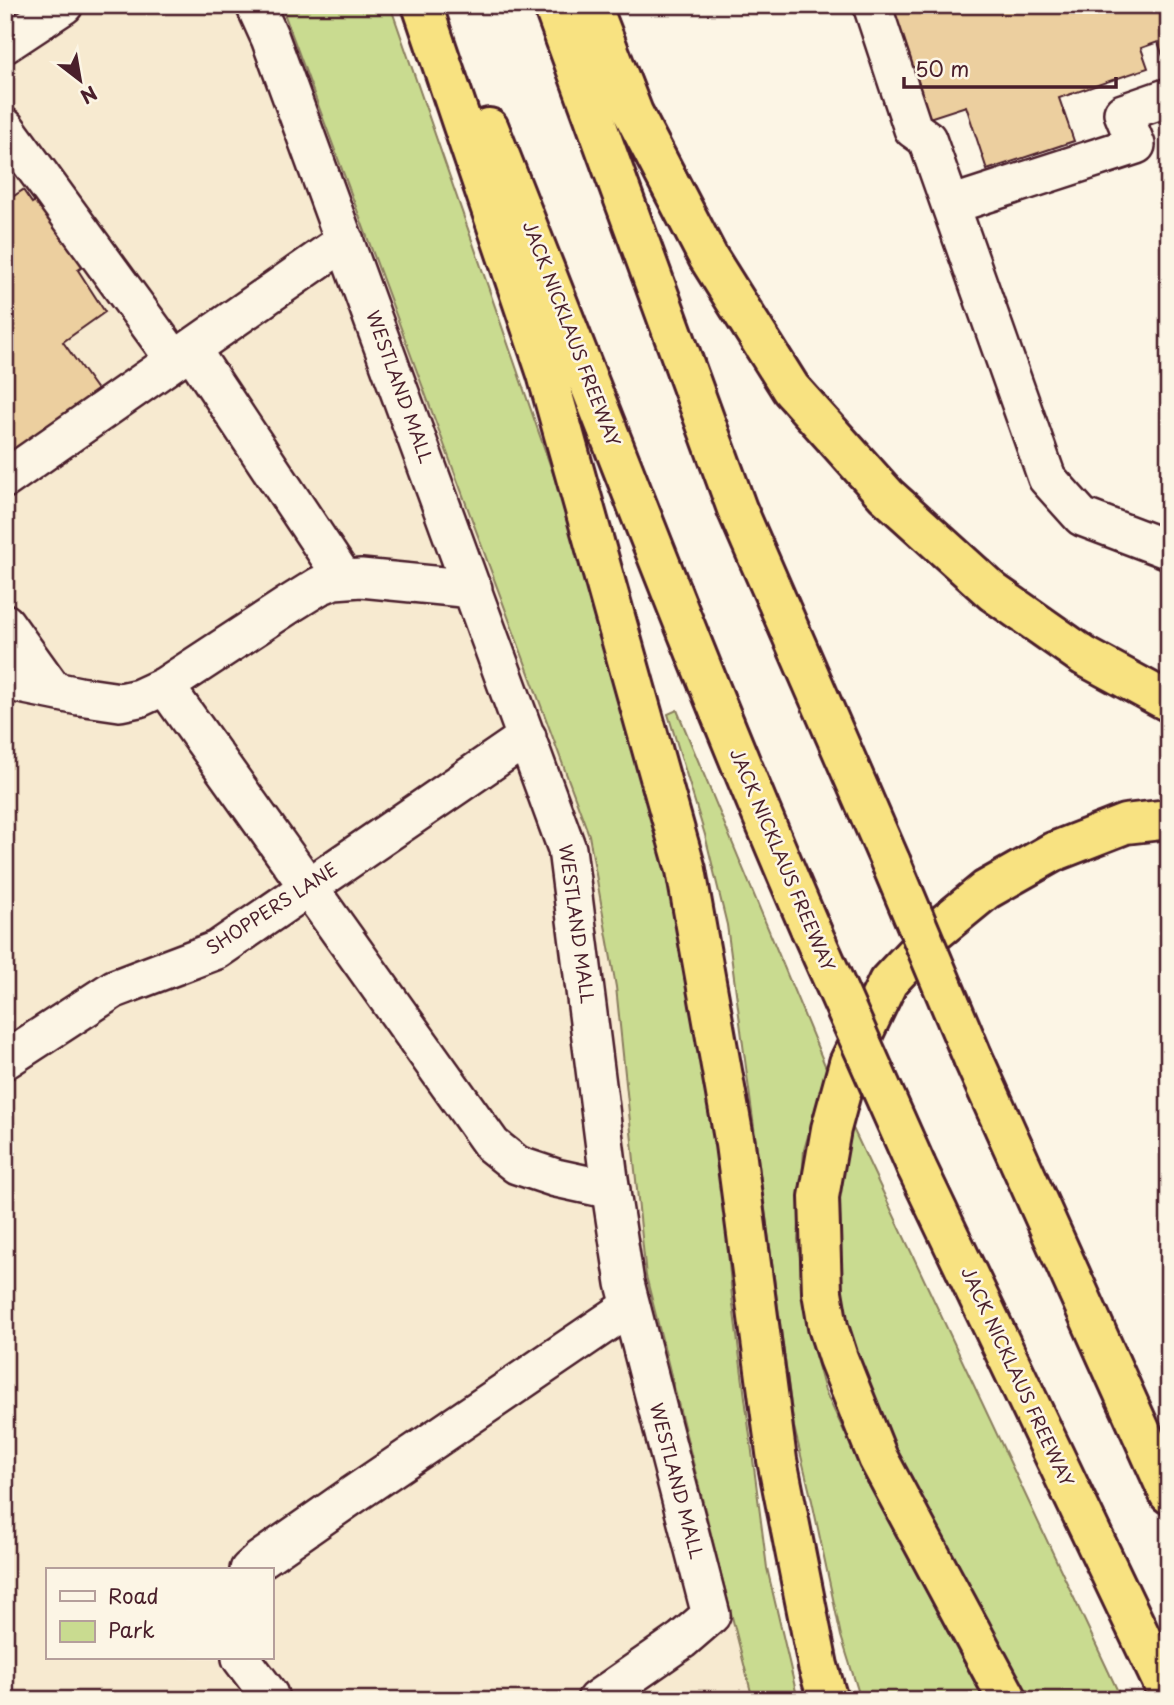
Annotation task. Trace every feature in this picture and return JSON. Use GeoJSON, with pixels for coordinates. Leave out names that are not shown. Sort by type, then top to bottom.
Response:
{"type":"FeatureCollection","features":[{"type":"Feature","properties":{"kind":"highway"},"geometry":{"type":"LineString","coordinates":[[422,5],[547,374],[686,870],[735,1144],[777,1460],[818,1666],[828,1700]]}},
{"type":"Feature","properties":{"kind":"highway","name":"JACK NICKLAUS FREEWAY"},"geometry":{"type":"LineString","coordinates":[[441,5],[668,584],[810,928],[916,1166],[1169,1696]]}},
{"type":"Feature","properties":{"kind":"highway"},"geometry":{"type":"LineString","coordinates":[[553,5],[737,509],[973,1058],[1169,1494]]}},
{"type":"Feature","properties":{"kind":"highway"},"geometry":{"type":"LineString","coordinates":[[591,5],[633,113],[708,257],[791,389],[886,495],[993,592],[1084,656],[1169,702]]}},
{"type":"Feature","properties":{"kind":"highway"},"geometry":{"type":"LineString","coordinates":[[1008,1700],[878,1458],[828,1327],[822,1292],[819,1197],[831,1129],[849,1063],[888,982],[936,930],[986,890],[1053,852],[1125,824],[1169,819]]}},
{"type":"Feature","properties":{"kind":"lane"},"geometry":{"type":"LineString","coordinates":[[5,44],[64,5]]}},
{"type":"Feature","properties":{"kind":"lane","name":"WESTLAND MALL"},"geometry":{"type":"LineString","coordinates":[[256,5],[568,849],[625,1283],[711,1615],[608,1697]]}},
{"type":"Feature","properties":{"kind":"lane"},"geometry":{"type":"LineString","coordinates":[[872,5],[913,129],[927,139],[1047,478],[1082,517],[1169,550]]}},
{"type":"Feature","properties":{"kind":"lane"},"geometry":{"type":"LineString","coordinates":[[950,205],[1136,145],[1123,113],[1169,97]]}},
{"type":"Feature","properties":{"kind":"lane"},"geometry":{"type":"LineString","coordinates":[[5,127],[183,355],[344,579]]}},
{"type":"Feature","properties":{"kind":"lane"},"geometry":{"type":"LineString","coordinates":[[5,479],[345,241]]}},
{"type":"Feature","properties":{"kind":"lane"},"geometry":{"type":"LineString","coordinates":[[5,681],[120,702],[139,698],[165,685],[319,586],[334,580],[361,578],[472,589]]}},
{"type":"Feature","properties":{"kind":"lane"},"geometry":{"type":"LineString","coordinates":[[5,623],[53,691]]}},
{"type":"Feature","properties":{"kind":"lane"},"geometry":{"type":"LineString","coordinates":[[165,685],[492,1145],[517,1165],[556,1178],[611,1190]]}},
{"type":"Feature","properties":{"kind":"lane","name":"SHOPPERS LANE"},"geometry":{"type":"LineString","coordinates":[[5,1060],[114,989],[217,950],[527,737]]}},
{"type":"Feature","properties":{"kind":"lane"},"geometry":{"type":"LineString","coordinates":[[251,1568],[353,1494],[631,1306]]}},
{"type":"Feature","properties":{"kind":"lane"},"geometry":{"type":"LineString","coordinates":[[243,1660],[270,1700]]}},
{"type":"Feature","properties":{"kind":"shaded area"},"geometry":{"type":"Polygon","coordinates":[[[9,5],[281,5],[589,835],[616,987],[646,1276],[753,1700],[5,1700],[5,8],[9,5]]]}},
{"type":"Feature","properties":{"kind":"green space"},"geometry":{"type":"Polygon","coordinates":[[[281,5],[390,5],[594,591],[680,888],[711,1063],[732,1297],[767,1568],[798,1700],[753,1700],[646,1276],[616,987],[589,835],[281,5]]]}},
{"type":"Feature","properties":{"kind":"green space"},"geometry":{"type":"Polygon","coordinates":[[[677,710],[827,1070],[804,1150],[798,1239],[808,1329],[825,1391],[870,1486],[984,1700],[861,1700],[841,1636],[794,1427],[727,925],[705,835],[668,714],[677,710]]]}},
{"type":"Feature","properties":{"kind":"green space"},"geometry":{"type":"Polygon","coordinates":[[[849,1120],[1122,1700],[1030,1700],[889,1449],[853,1355],[833,1264],[833,1196],[849,1120]]]}},
{"type":"Feature","properties":{"kind":"building"},"geometry":{"type":"Polygon","coordinates":[[[885,5],[1169,5],[1169,64],[1166,65],[1158,42],[1141,48],[1148,68],[1059,98],[1074,141],[987,170],[966,106],[923,120],[885,5]]]}},
{"type":"Feature","properties":{"kind":"building"},"geometry":{"type":"Polygon","coordinates":[[[23,190],[32,203],[38,199],[84,266],[78,270],[105,312],[63,342],[100,394],[5,458],[5,202],[23,190]]]}}]}
